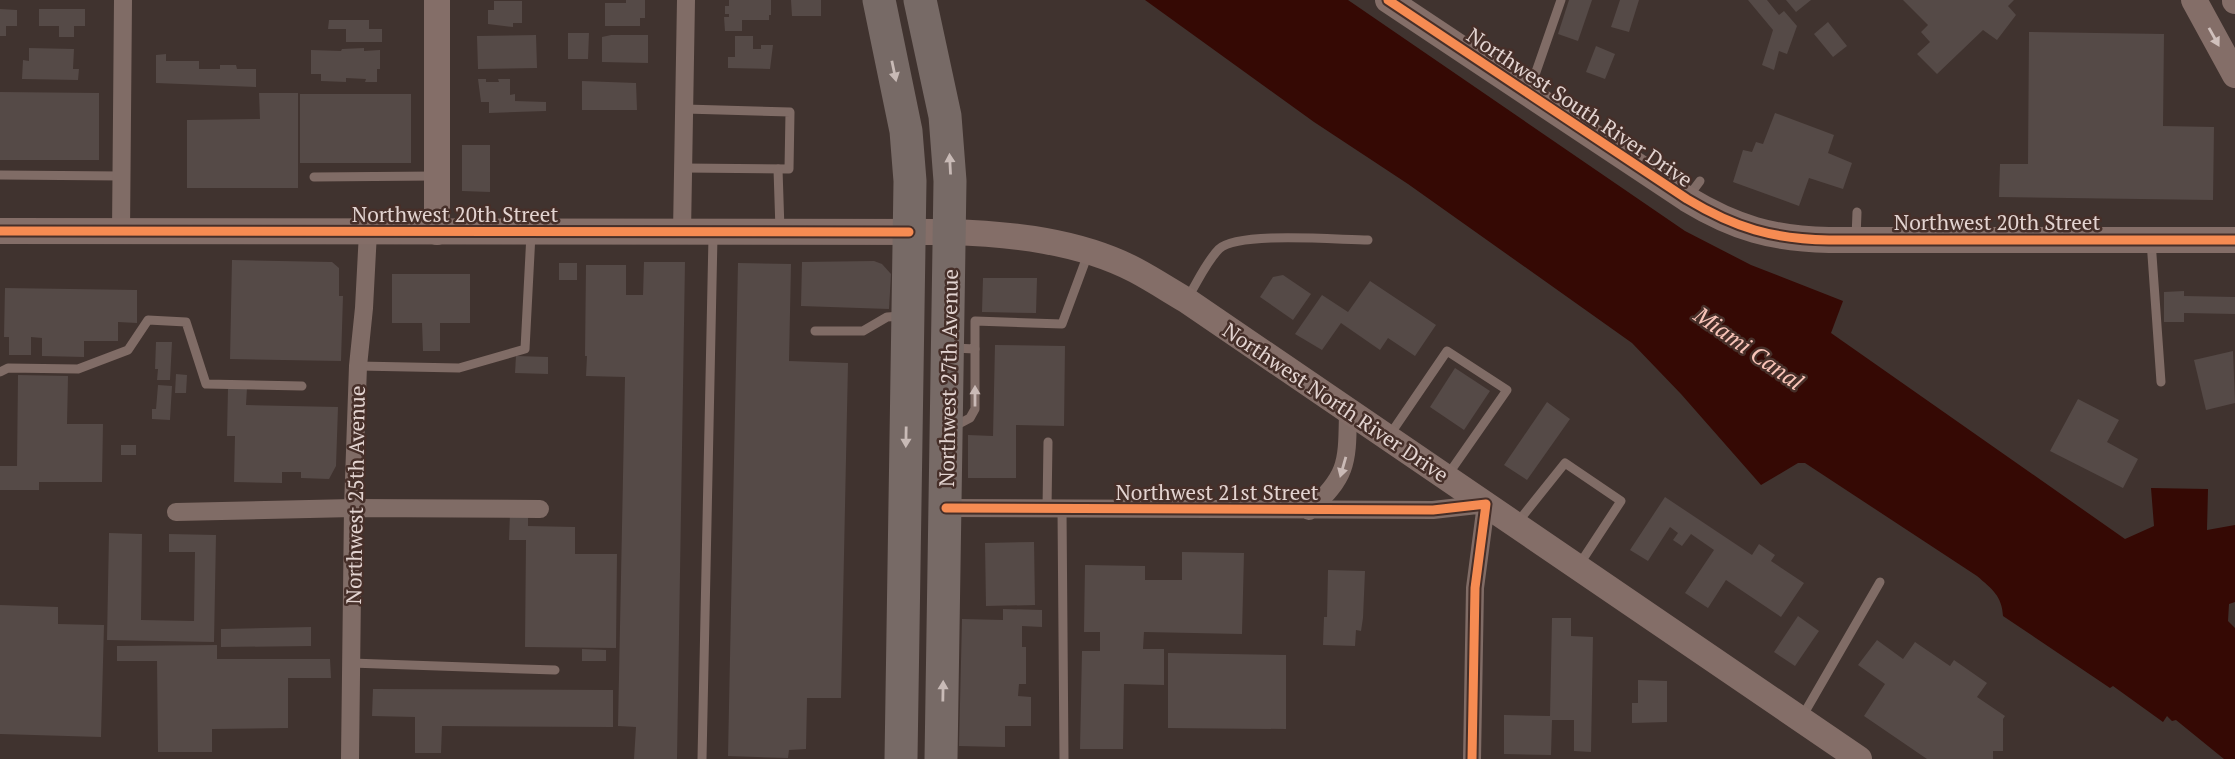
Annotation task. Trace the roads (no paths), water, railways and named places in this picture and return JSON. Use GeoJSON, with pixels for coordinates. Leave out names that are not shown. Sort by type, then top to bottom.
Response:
{"type":"FeatureCollection","features":[{"type":"Feature","properties":{"kind":"highway","name":"Northwest 27th Avenue"},"geometry":{"type":"LineString","coordinates":[[880,0],[906,131],[910,181],[901,759]]}},
{"type":"Feature","properties":{"kind":"highway","name":"Northwest 27th Avenue"},"geometry":{"type":"LineString","coordinates":[[920,0],[948,139],[950,232],[962,348],[948,430],[942,759]]}},
{"type":"Feature","properties":{"kind":"main road"},"geometry":{"type":"LineString","coordinates":[[437,0],[437,232]]}},
{"type":"Feature","properties":{"kind":"main road","name":"Northwest South River Drive"},"geometry":{"type":"LineString","coordinates":[[1388,0],[1528,94],[1694,190],[1725,220],[1759,233]]}},
{"type":"Feature","properties":{"kind":"main road"},"geometry":{"type":"LineString","coordinates":[[2194,0],[2235,75]]}},
{"type":"Feature","properties":{"kind":"main road","name":"Northwest 20th Street"},"geometry":{"type":"LineString","coordinates":[[0,231],[950,232],[984,233],[1041,241]]}},
{"type":"Feature","properties":{"kind":"main road","name":"Northwest 20th Street"},"geometry":{"type":"LineString","coordinates":[[1759,233],[1793,239],[1856,240],[2235,240]]}},
{"type":"Feature","properties":{"kind":"main road","name":"Northwest North River Drive"},"geometry":{"type":"LineString","coordinates":[[1041,241],[1089,252],[1135,270],[1186,300],[1801,719],[1842,754]]}},
{"type":"Feature","properties":{"kind":"street"},"geometry":{"type":"LineString","coordinates":[[121,232],[123,0]]}},
{"type":"Feature","properties":{"kind":"street"},"geometry":{"type":"LineString","coordinates":[[682,232],[686,0]]}},
{"type":"Feature","properties":{"kind":"street","name":"Northwest 25th Avenue"},"geometry":{"type":"LineString","coordinates":[[350,759],[353,508],[358,366],[368,232]]}},
{"type":"Feature","properties":{"kind":"street"},"geometry":{"type":"LineString","coordinates":[[1309,511],[1342,475],[1347,449],[1348,411]]}},
{"type":"Feature","properties":{"kind":"street"},"geometry":{"type":"LineString","coordinates":[[1472,759],[1475,588],[1486,504]]}},
{"type":"Feature","properties":{"kind":"street","name":"Northwest 21st Street"},"geometry":{"type":"LineString","coordinates":[[946,508],[1309,511],[1433,510],[1486,504]]}},
{"type":"Feature","properties":{"kind":"street"},"geometry":{"type":"LineString","coordinates":[[176,512],[353,508],[540,509]]}},
{"type":"Feature","properties":{"kind":"lane"},"geometry":{"type":"LineString","coordinates":[[1528,94],[1561,0]]}},
{"type":"Feature","properties":{"kind":"lane"},"geometry":{"type":"LineString","coordinates":[[684,168],[789,169],[790,112],[685,109]]}},
{"type":"Feature","properties":{"kind":"lane"},"geometry":{"type":"LineString","coordinates":[[778,169],[780,232]]}},
{"type":"Feature","properties":{"kind":"lane"},"geometry":{"type":"LineString","coordinates":[[0,175],[122,176]]}},
{"type":"Feature","properties":{"kind":"lane"},"geometry":{"type":"LineString","coordinates":[[314,177],[437,176]]}},
{"type":"Feature","properties":{"kind":"lane"},"geometry":{"type":"LineString","coordinates":[[1856,240],[1857,212]]}},
{"type":"Feature","properties":{"kind":"lane"},"geometry":{"type":"LineString","coordinates":[[358,366],[459,368],[524,349],[531,232]]}},
{"type":"Feature","properties":{"kind":"lane"},"geometry":{"type":"LineString","coordinates":[[702,759],[713,232]]}},
{"type":"Feature","properties":{"kind":"lane"},"geometry":{"type":"LineString","coordinates":[[1186,300],[1220,248],[1233,242],[1256,238],[1368,240]]}},
{"type":"Feature","properties":{"kind":"lane"},"geometry":{"type":"LineString","coordinates":[[2151,240],[2161,382]]}},
{"type":"Feature","properties":{"kind":"lane"},"geometry":{"type":"LineString","coordinates":[[962,348],[975,321],[1062,324],[1089,252]]}},
{"type":"Feature","properties":{"kind":"lane"},"geometry":{"type":"LineString","coordinates":[[815,331],[863,331],[887,317],[908,316]]}},
{"type":"Feature","properties":{"kind":"lane"},"geometry":{"type":"LineString","coordinates":[[0,372],[8,369],[78,369],[128,350],[148,320],[186,322],[206,384],[302,386]]}},
{"type":"Feature","properties":{"kind":"lane"},"geometry":{"type":"LineString","coordinates":[[1388,438],[1447,351],[1507,390],[1446,477]]}},
{"type":"Feature","properties":{"kind":"lane"},"geometry":{"type":"LineString","coordinates":[[1048,442],[1055,508],[1065,759]]}},
{"type":"Feature","properties":{"kind":"lane"},"geometry":{"type":"LineString","coordinates":[[1516,525],[1565,463],[1621,501],[1578,566]]}},
{"type":"Feature","properties":{"kind":"lane"},"geometry":{"type":"LineString","coordinates":[[1801,719],[1880,582]]}},
{"type":"Feature","properties":{"kind":"lane"},"geometry":{"type":"LineString","coordinates":[[351,663],[555,670]]}},
{"type":"Feature","properties":{"kind":"water","name":"Miami Canal"},"geometry":{"type":"Polygon","coordinates":[[[1145,0],[1348,0],[1685,231],[1751,265],[1843,301],[1831,333],[2125,539],[2154,526],[2151,488],[2208,489],[2207,530],[2235,525],[2235,602],[2229,604],[2228,621],[2235,628],[2235,759],[2224,759],[2176,720],[2172,721],[2167,716],[2163,722],[2113,686],[2110,688],[2003,616],[1998,598],[1977,576],[1805,463],[1798,463],[1761,485],[1632,343],[1408,184],[1314,122],[1145,0]]]}}]}
